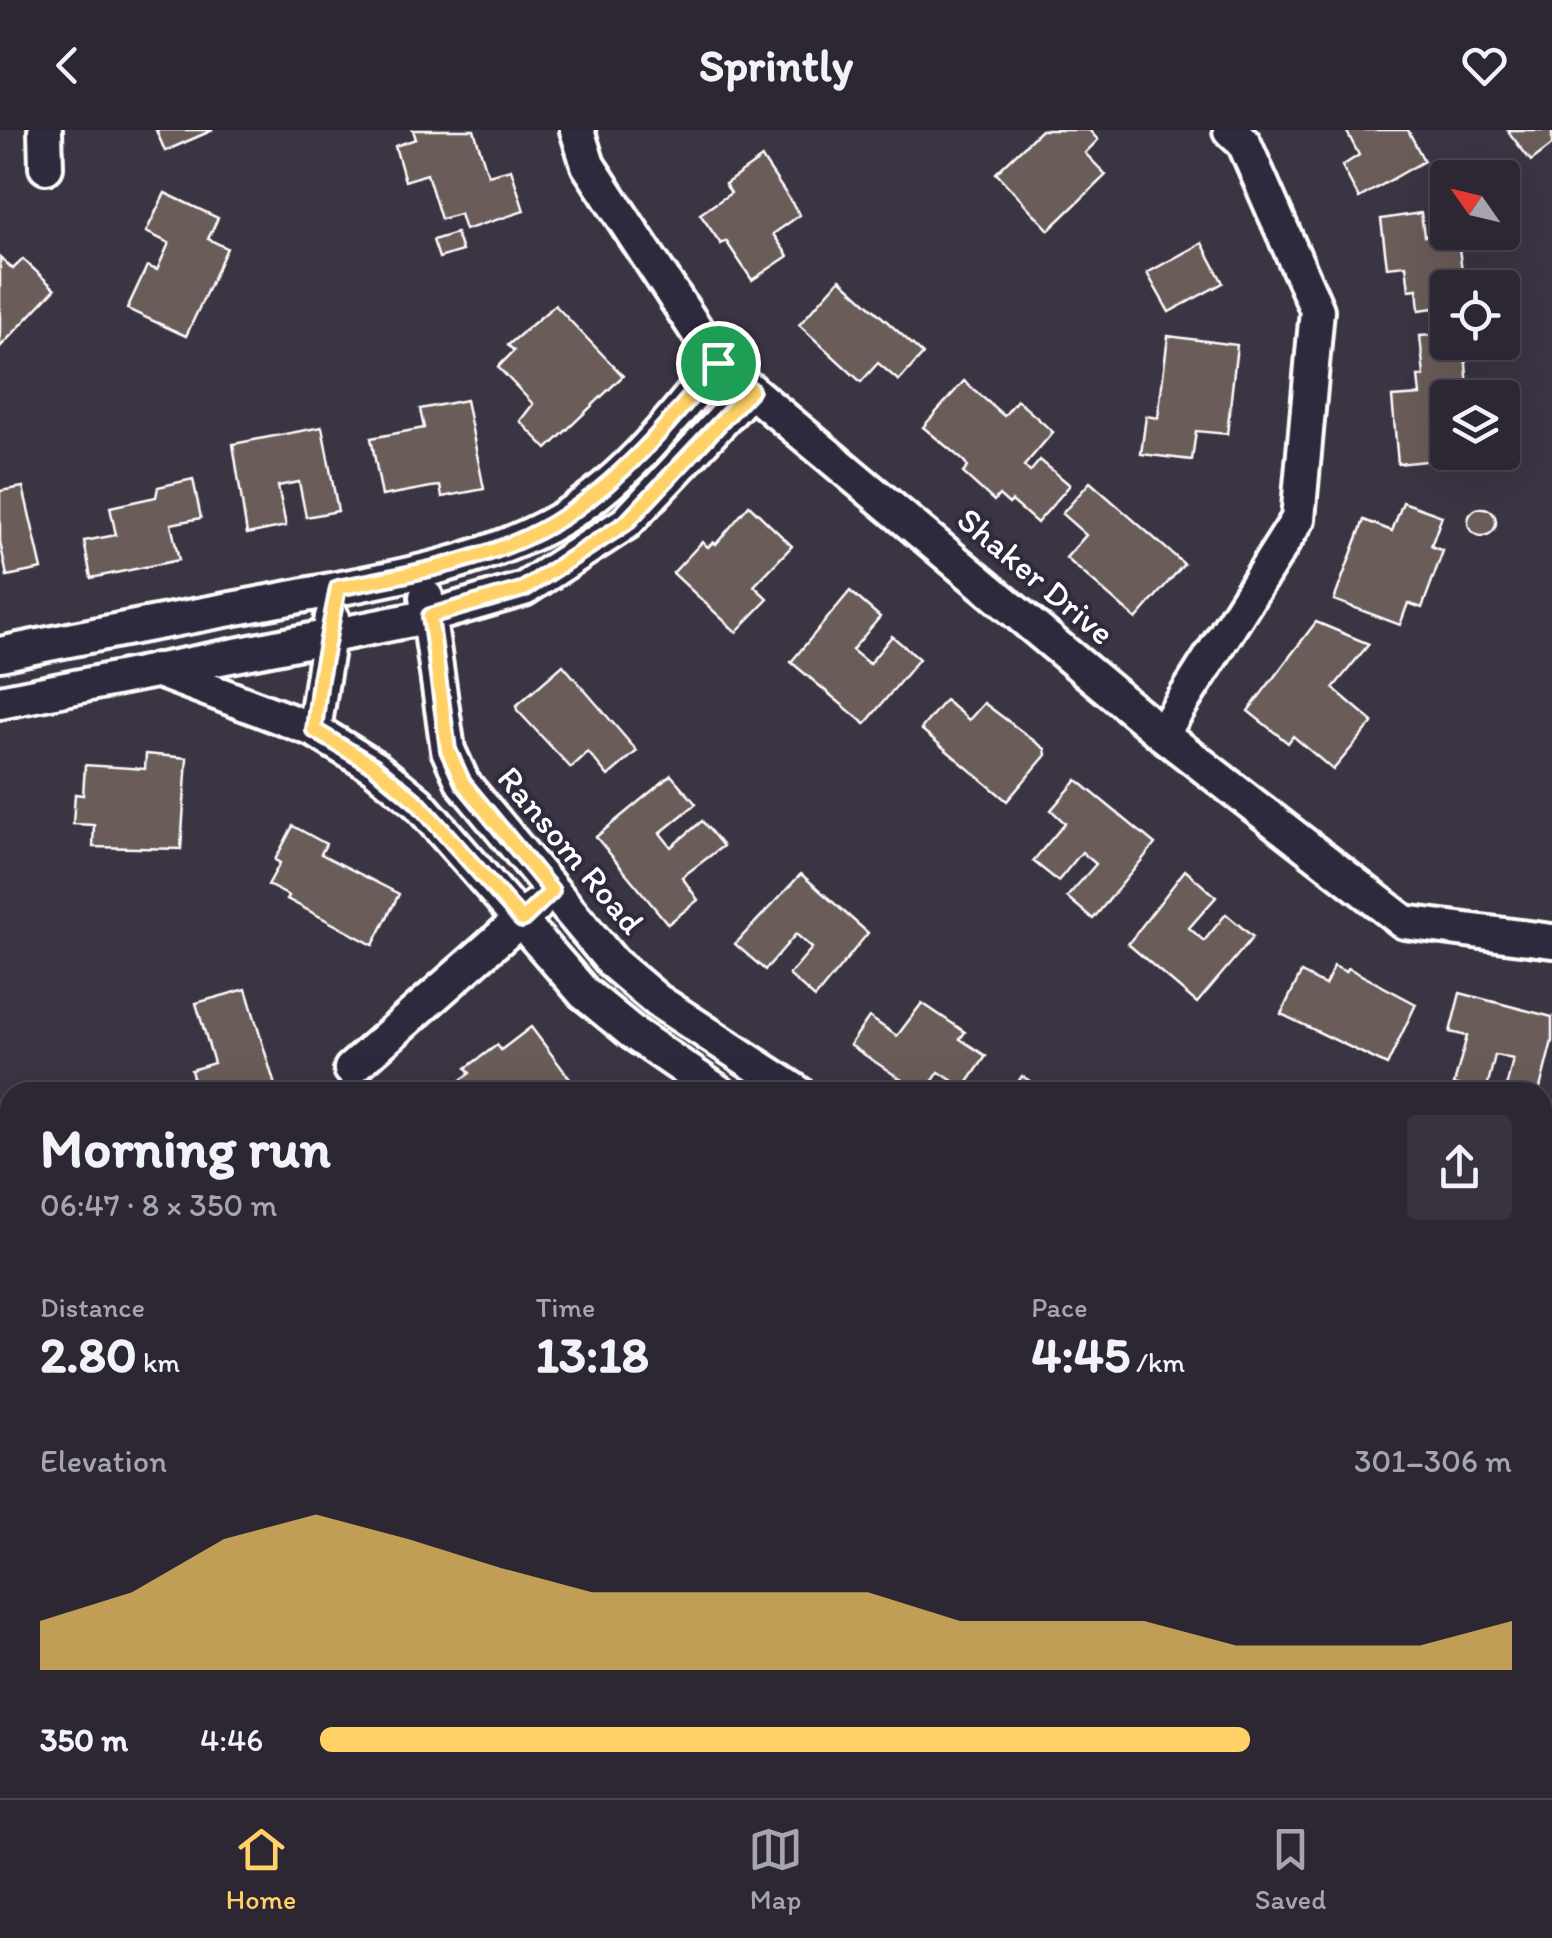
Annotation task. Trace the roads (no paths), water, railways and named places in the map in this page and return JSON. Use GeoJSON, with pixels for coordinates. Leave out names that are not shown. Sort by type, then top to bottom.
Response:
{"type":"FeatureCollection","features":[{"type":"Feature","properties":{"kind":"street"},"geometry":{"type":"LineString","coordinates":[[45,130],[46,167]]}},
{"type":"Feature","properties":{"kind":"street","name":"Shaker Drive"},"geometry":{"type":"LineString","coordinates":[[578,130],[588,165],[718,363],[1162,734],[1404,922],[1552,941]]}},
{"type":"Feature","properties":{"kind":"street"},"geometry":{"type":"LineString","coordinates":[[1162,734],[1298,519],[1316,310],[1244,143],[1230,130]]}},
{"type":"Feature","properties":{"kind":"street"},"geometry":{"type":"LineString","coordinates":[[0,654],[381,580],[499,548],[550,525],[581,504],[644,450],[718,363]]}},
{"type":"Feature","properties":{"kind":"street"},"geometry":{"type":"LineString","coordinates":[[0,702],[393,624],[524,589],[626,523],[751,390]]}},
{"type":"Feature","properties":{"kind":"street","name":"Ransom Road"},"geometry":{"type":"LineString","coordinates":[[420,571],[448,750],[463,783],[613,963],[658,1001],[782,1082]]}},
{"type":"Feature","properties":{"kind":"street"},"geometry":{"type":"LineString","coordinates":[[314,730],[338,588]]}},
{"type":"Feature","properties":{"kind":"street"},"geometry":{"type":"LineString","coordinates":[[156,670],[314,730],[374,766],[418,803],[584,993],[632,1034],[704,1082]]}},
{"type":"Feature","properties":{"kind":"street"},"geometry":{"type":"LineString","coordinates":[[352,1068],[552,891]]}}]}
